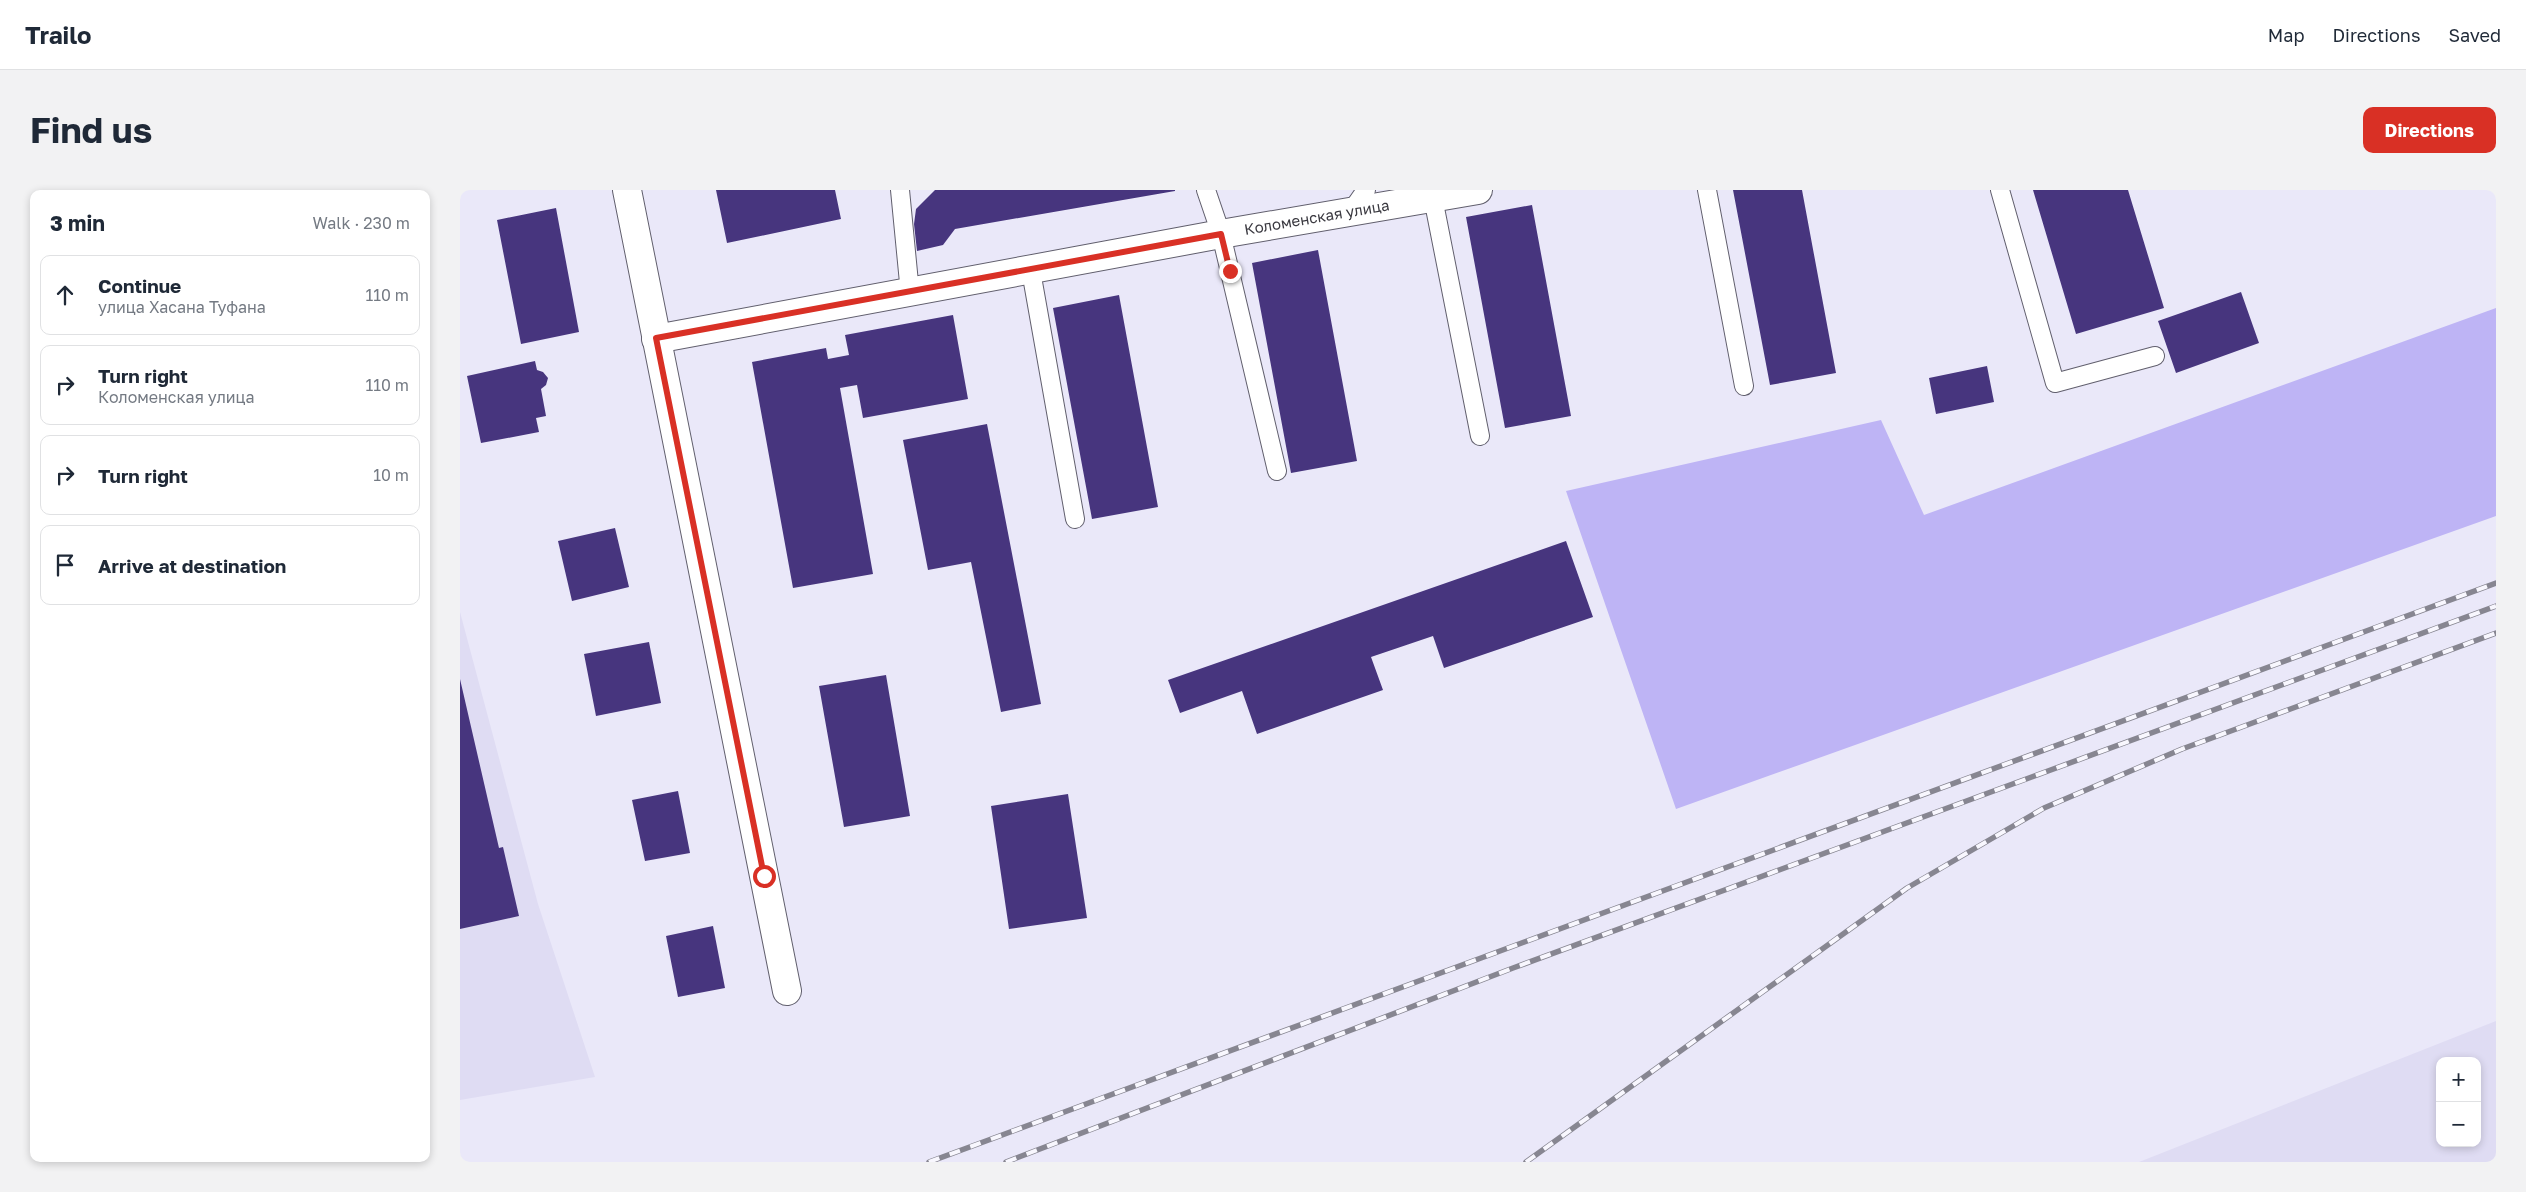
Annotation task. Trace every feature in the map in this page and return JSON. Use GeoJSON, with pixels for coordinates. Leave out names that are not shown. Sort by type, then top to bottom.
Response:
{"type":"FeatureCollection","features":[{"type":"Feature","properties":{"kind":"street"},"geometry":{"type":"LineString","coordinates":[[627,190],[786,991]]}},
{"type":"Feature","properties":{"kind":"street","name":"Коломенская улица"},"geometry":{"type":"LineString","coordinates":[[656,338],[1031,271],[1221,234],[1478,190]]}},
{"type":"Feature","properties":{"kind":"lane"},"geometry":{"type":"LineString","coordinates":[[900,190],[910,293]]}},
{"type":"Feature","properties":{"kind":"lane"},"geometry":{"type":"LineString","coordinates":[[1206,190],[1221,234],[1277,471]]}},
{"type":"Feature","properties":{"kind":"lane"},"geometry":{"type":"LineString","coordinates":[[1350,213],[1366,190]]}},
{"type":"Feature","properties":{"kind":"lane"},"geometry":{"type":"LineString","coordinates":[[1707,190],[1744,386]]}},
{"type":"Feature","properties":{"kind":"lane"},"geometry":{"type":"LineString","coordinates":[[2000,190],[2055,383],[2155,356]]}},
{"type":"Feature","properties":{"kind":"lane"},"geometry":{"type":"LineString","coordinates":[[1433,198],[1480,436]]}},
{"type":"Feature","properties":{"kind":"lane"},"geometry":{"type":"LineString","coordinates":[[1031,271],[1075,519]]}},
{"type":"Feature","properties":{"kind":"shaded area"},"geometry":{"type":"Polygon","coordinates":[[[2496,308],[2496,516],[1676,809],[1566,491],[1881,420],[1924,515],[2496,308]]]}},
{"type":"Feature","properties":{"kind":"shaded area"},"geometry":{"type":"Polygon","coordinates":[[[460,612],[538,904],[595,1077],[460,1100],[460,612]]]}},
{"type":"Feature","properties":{"kind":"shaded area"},"geometry":{"type":"Polygon","coordinates":[[[2496,1021],[2496,1162],[2139,1162],[2496,1021]]]}},
{"type":"Feature","properties":{"kind":"building"},"geometry":{"type":"Polygon","coordinates":[[[716,190],[835,190],[841,219],[727,243],[716,190]]]}},
{"type":"Feature","properties":{"kind":"building"},"geometry":{"type":"Polygon","coordinates":[[[935,190],[1175,191],[955,229],[943,245],[917,251],[914,224],[916,209],[935,190]]]}},
{"type":"Feature","properties":{"kind":"building"},"geometry":{"type":"Polygon","coordinates":[[[1733,190],[1802,190],[1836,373],[1770,385],[1733,190]]]}},
{"type":"Feature","properties":{"kind":"building"},"geometry":{"type":"Polygon","coordinates":[[[2033,190],[2128,190],[2164,308],[2076,334],[2033,190]]]}},
{"type":"Feature","properties":{"kind":"building"},"geometry":{"type":"Polygon","coordinates":[[[1532,205],[1571,416],[1505,428],[1466,217],[1532,205]]]}},
{"type":"Feature","properties":{"kind":"building"},"geometry":{"type":"Polygon","coordinates":[[[556,208],[579,332],[521,344],[497,220],[556,208]]]}},
{"type":"Feature","properties":{"kind":"building"},"geometry":{"type":"Polygon","coordinates":[[[1318,250],[1357,461],[1291,473],[1252,263],[1318,250]]]}},
{"type":"Feature","properties":{"kind":"building"},"geometry":{"type":"Polygon","coordinates":[[[2241,292],[2259,343],[2176,373],[2158,321],[2241,292]]]}},
{"type":"Feature","properties":{"kind":"building"},"geometry":{"type":"Polygon","coordinates":[[[1119,295],[1158,507],[1092,519],[1053,308],[1119,295]]]}},
{"type":"Feature","properties":{"kind":"building"},"geometry":{"type":"Polygon","coordinates":[[[953,315],[968,399],[863,418],[857,385],[840,388],[873,574],[793,588],[752,362],[826,348],[828,359],[849,355],[845,335],[953,315]]]}},
{"type":"Feature","properties":{"kind":"building"},"geometry":{"type":"Polygon","coordinates":[[[535,361],[537,370],[543,372],[548,378],[546,385],[541,389],[546,416],[536,418],[539,432],[481,443],[467,376],[535,361]]]}},
{"type":"Feature","properties":{"kind":"building"},"geometry":{"type":"Polygon","coordinates":[[[1987,366],[1994,402],[1936,414],[1929,378],[1987,366]]]}},
{"type":"Feature","properties":{"kind":"building"},"geometry":{"type":"Polygon","coordinates":[[[987,424],[1041,704],[1001,712],[971,562],[928,570],[903,440],[987,424]]]}},
{"type":"Feature","properties":{"kind":"building"},"geometry":{"type":"Polygon","coordinates":[[[615,528],[629,587],[572,601],[558,541],[615,528]]]}},
{"type":"Feature","properties":{"kind":"building"},"geometry":{"type":"Polygon","coordinates":[[[1566,541],[1593,617],[1444,668],[1433,636],[1371,657],[1383,690],[1257,734],[1242,691],[1180,713],[1168,680],[1566,541]]]}},
{"type":"Feature","properties":{"kind":"building"},"geometry":{"type":"Polygon","coordinates":[[[649,642],[661,703],[596,716],[584,654],[649,642]]]}},
{"type":"Feature","properties":{"kind":"building"},"geometry":{"type":"Polygon","coordinates":[[[886,675],[910,816],[844,827],[819,686],[886,675]]]}},
{"type":"Feature","properties":{"kind":"building"},"geometry":{"type":"Polygon","coordinates":[[[460,679],[499,848],[503,847],[519,916],[460,929],[460,679]]]}},
{"type":"Feature","properties":{"kind":"building"},"geometry":{"type":"Polygon","coordinates":[[[678,791],[690,853],[645,861],[632,800],[678,791]]]}},
{"type":"Feature","properties":{"kind":"building"},"geometry":{"type":"Polygon","coordinates":[[[1068,794],[1087,918],[1009,929],[991,806],[1068,794]]]}},
{"type":"Feature","properties":{"kind":"building"},"geometry":{"type":"Polygon","coordinates":[[[713,926],[725,988],[678,997],[666,936],[713,926]]]}},
{"type":"Feature","properties":{"kind":"railway"},"geometry":{"type":"LineString","coordinates":[[929,1162],[2496,583]]}},
{"type":"Feature","properties":{"kind":"railway"},"geometry":{"type":"LineString","coordinates":[[1006,1162],[1513,968],[2496,606]]}},
{"type":"Feature","properties":{"kind":"railway"},"geometry":{"type":"LineString","coordinates":[[1526,1162],[1907,888],[2044,808],[2182,749],[2496,633]]}},
{"type":"Feature","properties":{"kind":"route"},"geometry":{"type":"LineString","coordinates":[[764,876],[656,338],[1031,271],[1221,234],[1230,271]]}}]}
